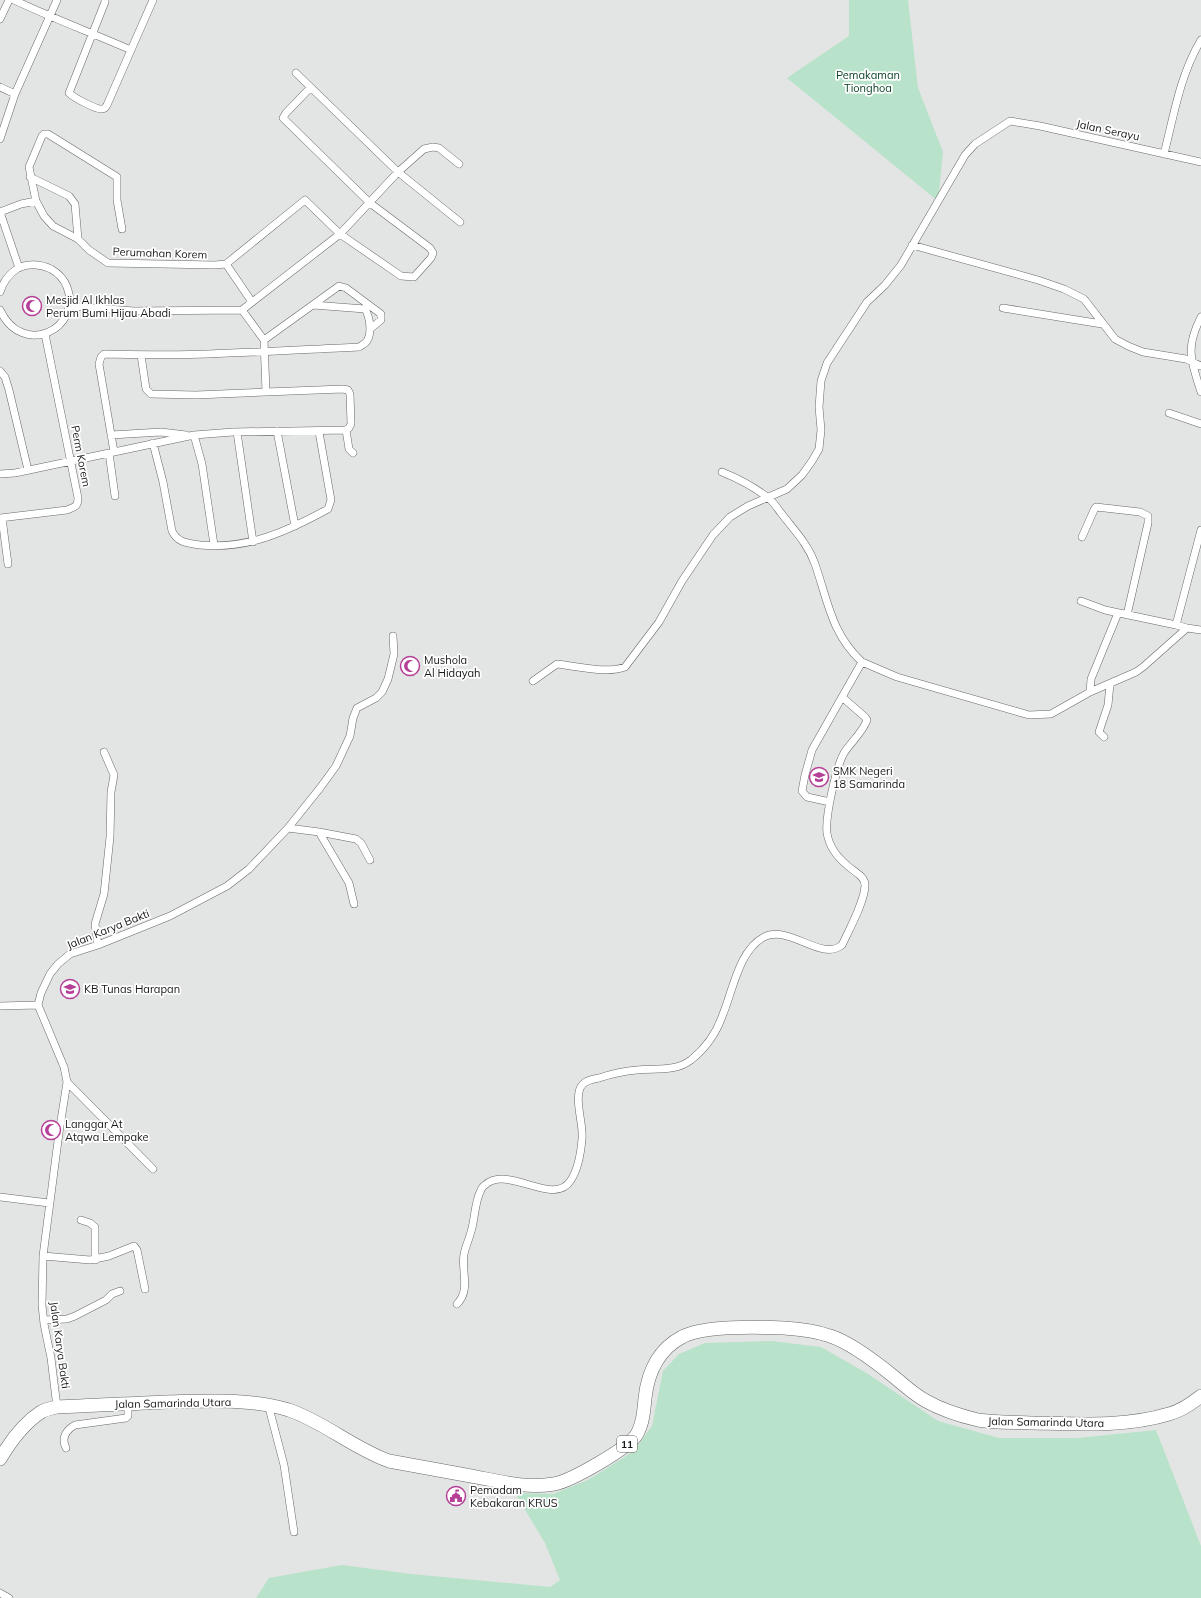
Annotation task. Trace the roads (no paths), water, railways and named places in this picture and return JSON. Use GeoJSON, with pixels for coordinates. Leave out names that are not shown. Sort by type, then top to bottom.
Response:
{"type":"FeatureCollection","features":[{"type":"Feature","properties":{"kind":"highway","name":"Jalan Samarinda Utara"},"geometry":{"type":"LineString","coordinates":[[0,1459],[8,1446],[34,1418],[43,1411],[56,1407],[213,1400],[268,1404],[291,1411],[316,1422],[369,1453],[389,1461],[517,1485],[555,1484],[568,1480],[596,1464],[634,1438],[640,1427],[644,1413],[648,1381],[660,1356],[668,1346],[684,1336],[698,1332],[733,1328],[786,1328],[811,1331],[831,1336],[863,1354],[891,1374],[914,1394],[927,1402],[944,1410],[980,1420],[1047,1423],[1115,1423],[1172,1414],[1201,1396]]}},
{"type":"Feature","properties":{"kind":"street"},"geometry":{"type":"LineString","coordinates":[[0,19],[9,0]]}},
{"type":"Feature","properties":{"kind":"street"},"geometry":{"type":"LineString","coordinates":[[14,0],[50,17],[131,50]]}},
{"type":"Feature","properties":{"kind":"street"},"geometry":{"type":"LineString","coordinates":[[1,135],[15,94],[57,0]]}},
{"type":"Feature","properties":{"kind":"street"},"geometry":{"type":"LineString","coordinates":[[105,0],[69,93],[72,96],[101,110],[105,109],[153,0]]}},
{"type":"Feature","properties":{"kind":"street"},"geometry":{"type":"LineString","coordinates":[[1164,154],[1179,90],[1188,66],[1201,40]]}},
{"type":"Feature","properties":{"kind":"street"},"geometry":{"type":"LineString","coordinates":[[296,73],[398,172],[460,222]]}},
{"type":"Feature","properties":{"kind":"street"},"geometry":{"type":"LineString","coordinates":[[0,87],[15,94]]}},
{"type":"Feature","properties":{"kind":"street"},"geometry":{"type":"LineString","coordinates":[[252,302],[226,264],[305,200],[340,234],[401,276],[414,277],[431,258],[432,251],[370,203],[283,118],[310,88]]}},
{"type":"Feature","properties":{"kind":"street","name":"Jalan Serayu"},"geometry":{"type":"LineString","coordinates":[[912,245],[965,155],[981,140],[1010,121],[1040,126],[1201,162]]}},
{"type":"Feature","properties":{"kind":"street"},"geometry":{"type":"LineString","coordinates":[[78,239],[75,204],[73,200],[69,196],[30,177],[28,167],[44,134],[48,134],[117,177],[117,200],[122,229]]}},
{"type":"Feature","properties":{"kind":"street"},"geometry":{"type":"LineString","coordinates":[[69,306],[134,311],[242,310],[340,234],[398,172],[421,151],[429,147],[439,148],[459,164]]}},
{"type":"Feature","properties":{"kind":"street","name":"Perumahan Korem"},"geometry":{"type":"LineString","coordinates":[[30,177],[36,201],[48,222],[78,239],[89,250],[108,263],[226,264]]}},
{"type":"Feature","properties":{"kind":"street"},"geometry":{"type":"LineString","coordinates":[[20,268],[0,212],[21,204],[36,201]]}},
{"type":"Feature","properties":{"kind":"street"},"geometry":{"type":"LineString","coordinates":[[533,681],[557,664],[618,670],[625,667],[659,622],[682,581],[714,535],[730,517],[748,506],[787,489],[802,475],[819,449],[821,430],[819,407],[821,382],[827,362],[856,316],[867,302],[885,285],[901,265],[912,245],[976,262],[1058,287],[1084,299],[1096,312],[1102,324],[1115,339],[1143,352],[1191,362],[1201,366]]}},
{"type":"Feature","properties":{"kind":"street"},"geometry":{"type":"LineString","coordinates":[[0,292],[2,285],[9,275],[20,268],[38,265],[44,266],[56,272],[64,281],[69,293],[69,306],[65,318],[57,328],[45,334],[34,335],[23,333],[13,328],[5,320],[0,310]]}},
{"type":"Feature","properties":{"kind":"street"},"geometry":{"type":"LineString","coordinates":[[116,496],[111,435],[99,361],[104,354],[141,355],[265,353],[359,347],[368,340],[370,329],[367,307],[346,288],[339,286],[264,340]]}},
{"type":"Feature","properties":{"kind":"street"},"geometry":{"type":"LineString","coordinates":[[313,305],[367,307],[380,312],[382,317],[381,320],[370,329]]}},
{"type":"Feature","properties":{"kind":"street"},"geometry":{"type":"LineString","coordinates":[[1003,308],[1102,324]]}},
{"type":"Feature","properties":{"kind":"street"},"geometry":{"type":"LineString","coordinates":[[242,310],[264,340],[266,392]]}},
{"type":"Feature","properties":{"kind":"street"},"geometry":{"type":"LineString","coordinates":[[1201,317],[1192,338],[1190,347],[1191,362],[1201,392]]}},
{"type":"Feature","properties":{"kind":"street","name":"Perm Korem"},"geometry":{"type":"LineString","coordinates":[[1,518],[67,510],[78,504],[45,334]]}},
{"type":"Feature","properties":{"kind":"street"},"geometry":{"type":"LineString","coordinates":[[0,474],[15,473],[192,435],[277,431],[319,432],[346,430],[351,424],[350,394],[348,390],[343,389],[196,395],[151,394],[146,389],[141,355]]}},
{"type":"Feature","properties":{"kind":"street"},"geometry":{"type":"LineString","coordinates":[[0,371],[5,377],[10,390],[28,470]]}},
{"type":"Feature","properties":{"kind":"street"},"geometry":{"type":"LineString","coordinates":[[1169,413],[1201,424]]}},
{"type":"Feature","properties":{"kind":"street"},"geometry":{"type":"LineString","coordinates":[[346,430],[349,449],[353,453]]}},
{"type":"Feature","properties":{"kind":"street"},"geometry":{"type":"LineString","coordinates":[[277,431],[295,526]]}},
{"type":"Feature","properties":{"kind":"street"},"geometry":{"type":"LineString","coordinates":[[111,435],[161,432],[192,435]]}},
{"type":"Feature","properties":{"kind":"street"},"geometry":{"type":"LineString","coordinates":[[237,432],[253,542]]}},
{"type":"Feature","properties":{"kind":"street"},"geometry":{"type":"LineString","coordinates":[[153,443],[163,482],[172,531],[175,537],[181,542],[188,544],[214,546],[253,542],[295,526],[328,509],[331,502],[326,463],[319,432]]}},
{"type":"Feature","properties":{"kind":"street"},"geometry":{"type":"LineString","coordinates":[[192,435],[202,464],[214,546]]}},
{"type":"Feature","properties":{"kind":"street"},"geometry":{"type":"LineString","coordinates":[[722,472],[730,475],[769,498],[797,532],[810,552],[831,615],[849,650],[862,662],[897,677],[1029,716],[1051,714],[1090,692],[1110,684],[1143,667],[1187,628]]}},
{"type":"Feature","properties":{"kind":"street"},"geometry":{"type":"LineString","coordinates":[[1082,538],[1096,507],[1140,512],[1148,516],[1148,523],[1127,615]]}},
{"type":"Feature","properties":{"kind":"street"},"geometry":{"type":"LineString","coordinates":[[1,518],[8,564]]}},
{"type":"Feature","properties":{"kind":"street"},"geometry":{"type":"LineString","coordinates":[[1176,625],[1201,530]]}},
{"type":"Feature","properties":{"kind":"street"},"geometry":{"type":"LineString","coordinates":[[1081,601],[1094,607],[1118,613],[1201,630]]}},
{"type":"Feature","properties":{"kind":"street"},"geometry":{"type":"LineString","coordinates":[[1090,692],[1091,679],[1118,613]]}},
{"type":"Feature","properties":{"kind":"street","name":"Jalan Karya Bakti"},"geometry":{"type":"LineString","coordinates":[[56,1407],[51,1358],[42,1305],[43,1256],[49,1203],[67,1082],[64,1067],[38,1005],[41,993],[50,974],[58,964],[70,954],[98,945],[170,916],[227,886],[248,869],[288,828],[336,766],[350,736],[353,718],[357,708],[379,695],[388,679],[394,654],[393,636]]}},
{"type":"Feature","properties":{"kind":"street"},"geometry":{"type":"LineString","coordinates":[[830,802],[806,797],[802,791],[805,775],[812,750],[862,662]]}},
{"type":"Feature","properties":{"kind":"street"},"geometry":{"type":"LineString","coordinates":[[1104,737],[1099,732],[1108,705],[1110,684]]}},
{"type":"Feature","properties":{"kind":"street"},"geometry":{"type":"LineString","coordinates":[[457,1304],[465,1291],[464,1255],[472,1229],[479,1195],[484,1185],[496,1179],[508,1179],[553,1190],[564,1187],[571,1180],[578,1162],[582,1139],[578,1098],[583,1084],[607,1075],[635,1070],[671,1069],[691,1060],[714,1034],[723,1015],[731,990],[745,957],[755,944],[764,937],[772,934],[783,935],[813,946],[831,950],[837,949],[842,945],[863,898],[866,885],[861,876],[847,866],[838,856],[830,843],[827,834],[827,824],[830,802],[840,763],[844,753],[867,720],[866,717],[842,697]]}},
{"type":"Feature","properties":{"kind":"street"},"geometry":{"type":"LineString","coordinates":[[98,945],[94,924],[104,894],[110,837],[111,792],[114,775],[104,752]]}},
{"type":"Feature","properties":{"kind":"street"},"geometry":{"type":"LineString","coordinates":[[288,828],[319,832],[359,840],[365,848],[370,860]]}},
{"type":"Feature","properties":{"kind":"street"},"geometry":{"type":"LineString","coordinates":[[319,832],[351,887],[354,904]]}},
{"type":"Feature","properties":{"kind":"street"},"geometry":{"type":"LineString","coordinates":[[0,1006],[38,1005]]}},
{"type":"Feature","properties":{"kind":"street"},"geometry":{"type":"LineString","coordinates":[[67,1082],[153,1169]]}},
{"type":"Feature","properties":{"kind":"street"},"geometry":{"type":"LineString","coordinates":[[0,1197],[49,1203]]}},
{"type":"Feature","properties":{"kind":"street"},"geometry":{"type":"LineString","coordinates":[[81,1220],[90,1223],[95,1227],[95,1260]]}},
{"type":"Feature","properties":{"kind":"street"},"geometry":{"type":"LineString","coordinates":[[43,1256],[95,1260],[134,1246],[137,1250],[145,1289]]}},
{"type":"Feature","properties":{"kind":"street"},"geometry":{"type":"LineString","coordinates":[[44,1320],[66,1319],[75,1316],[106,1300],[112,1294],[120,1291]]}},
{"type":"Feature","properties":{"kind":"street"},"geometry":{"type":"LineString","coordinates":[[66,1448],[64,1439],[69,1428],[75,1425],[126,1418],[128,1416],[128,1404]]}},
{"type":"Feature","properties":{"kind":"street"},"geometry":{"type":"LineString","coordinates":[[268,1404],[284,1465],[294,1532]]}},
{"type":"Feature","properties":{"kind":"street"},"geometry":{"type":"LineString","coordinates":[[0,1593],[9,1598]]}},
{"type":"Feature","properties":{"kind":"place","name":"Mesjid Al Ikhlas Perum Bumi Hijau Abadi"},"geometry":{"type":"Point","coordinates":[32,306]}},
{"type":"Feature","properties":{"kind":"place","name":"Mushola Al Hidayah"},"geometry":{"type":"Point","coordinates":[410,666]}},
{"type":"Feature","properties":{"kind":"place","name":"SMK Negeri 18 Samarinda"},"geometry":{"type":"Point","coordinates":[819,777]}},
{"type":"Feature","properties":{"kind":"place","name":"KB Tunas Harapan"},"geometry":{"type":"Point","coordinates":[70,989]}},
{"type":"Feature","properties":{"kind":"place","name":"Langgar At Atqwa Lempake"},"geometry":{"type":"Point","coordinates":[51,1130]}},
{"type":"Feature","properties":{"kind":"place","name":"Pemadam Kebakaran KRUS"},"geometry":{"type":"Point","coordinates":[456,1496]}},
{"type":"Feature","properties":{"kind":"park label","name":"Pemakaman Tionghoa"},"geometry":{"type":"Point","coordinates":[868,81]}}]}
